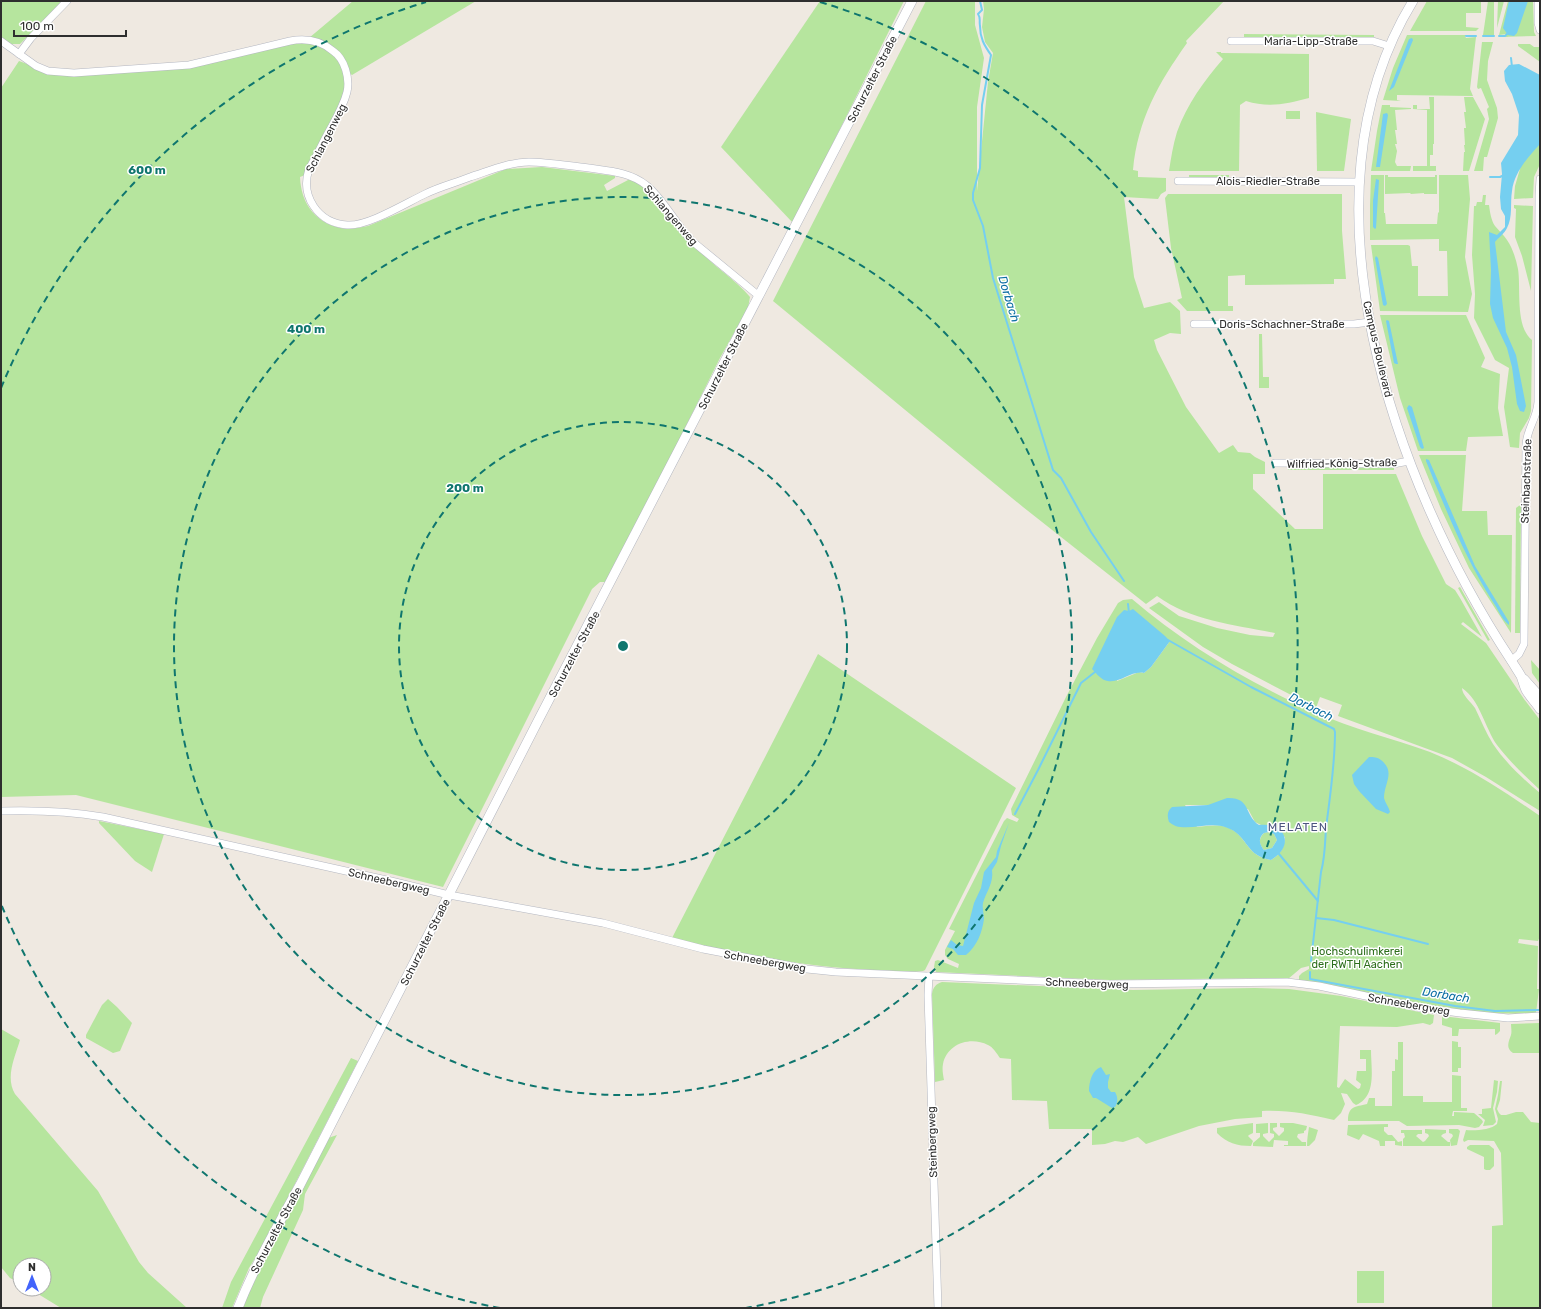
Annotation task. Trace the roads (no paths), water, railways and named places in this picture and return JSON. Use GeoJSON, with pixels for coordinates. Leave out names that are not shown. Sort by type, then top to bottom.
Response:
{"type":"FeatureCollection","features":[{"type":"Feature","properties":{"kind":"street"},"geometry":{"type":"LineString","coordinates":[[19,54],[31,38],[67,1]]}},
{"type":"Feature","properties":{"kind":"street","name":"Schurzelter Straße"},"geometry":{"type":"LineString","coordinates":[[238,1308],[248,1283],[264,1251],[300,1185],[912,1]]}},
{"type":"Feature","properties":{"kind":"street","name":"Campus-Boulevard"},"geometry":{"type":"LineString","coordinates":[[1413,1],[1389,46],[1373,96],[1365,137],[1359,182],[1358,220],[1360,250],[1370,322],[1382,375],[1409,461],[1427,507],[1458,572],[1481,614],[1521,676],[1540,697]]}},
{"type":"Feature","properties":{"kind":"street"},"geometry":{"type":"LineString","coordinates":[[1538,1],[1538,23],[1540,30]]}},
{"type":"Feature","properties":{"kind":"street","name":"Schlangenweg"},"geometry":{"type":"LineString","coordinates":[[1,41],[36,66],[48,71],[74,74],[189,66],[301,39],[320,43],[336,53],[343,64],[348,82],[345,100],[309,169],[306,178],[306,192],[312,205],[321,215],[334,222],[347,225],[359,224],[371,220],[432,190],[505,165],[528,162],[604,170],[634,177],[646,185],[655,193],[682,231],[692,241],[759,296]]}},
{"type":"Feature","properties":{"kind":"street","name":"Maria-Lipp-Straße"},"geometry":{"type":"LineString","coordinates":[[1232,41],[1373,41],[1389,46]]}},
{"type":"Feature","properties":{"kind":"street","name":"Steinbachstraße"},"geometry":{"type":"LineString","coordinates":[[1511,661],[1519,654],[1524,644],[1526,445],[1528,430],[1537,413],[1538,402],[1538,195],[1540,179]]}},
{"type":"Feature","properties":{"kind":"street","name":"Alois-Riedler-Straße"},"geometry":{"type":"LineString","coordinates":[[1178,181],[1359,182]]}},
{"type":"Feature","properties":{"kind":"street","name":"Doris-Schachner-Straße"},"geometry":{"type":"LineString","coordinates":[[1194,324],[1354,324],[1370,322]]}},
{"type":"Feature","properties":{"kind":"street","name":"Wilfried-König-Straße"},"geometry":{"type":"LineString","coordinates":[[1275,463],[1394,464],[1409,461]]}},
{"type":"Feature","properties":{"kind":"street","name":"Campus-Boulevard"},"geometry":{"type":"LineString","coordinates":[[1521,676],[1527,691],[1540,709]]}},
{"type":"Feature","properties":{"kind":"street","name":"Schneebergweg"},"geometry":{"type":"LineString","coordinates":[[1,811],[47,810],[75,812],[102,817],[449,895],[596,921],[703,950],[807,969],[836,972],[1106,984],[1287,982],[1319,986],[1422,1008],[1508,1018],[1540,1016]]}},
{"type":"Feature","properties":{"kind":"street","name":"Steinbergweg"},"geometry":{"type":"LineString","coordinates":[[929,976],[928,995],[938,1308]]}},
{"type":"Feature","properties":{"kind":"water"},"geometry":{"type":"Polygon","coordinates":[[[1509,1],[1528,1],[1517,33],[1514,36],[1508,35],[1503,28],[1509,1]]]}},
{"type":"Feature","properties":{"kind":"water"},"geometry":{"type":"Polygon","coordinates":[[[1412,38],[1413,40],[1394,87],[1389,91],[1409,39],[1412,38]]]}},
{"type":"Feature","properties":{"kind":"water"},"geometry":{"type":"Polygon","coordinates":[[[1519,64],[1540,75],[1540,144],[1526,160],[1513,184],[1509,224],[1505,232],[1495,242],[1506,332],[1516,355],[1526,406],[1524,412],[1520,411],[1517,404],[1512,367],[1507,348],[1493,318],[1490,304],[1491,270],[1489,232],[1497,235],[1505,227],[1505,216],[1501,209],[1500,197],[1502,174],[1501,163],[1518,135],[1519,115],[1512,94],[1505,81],[1504,71],[1509,65],[1519,64]]]}},
{"type":"Feature","properties":{"kind":"water"},"geometry":{"type":"Polygon","coordinates":[[[1387,113],[1388,115],[1380,167],[1376,167],[1383,114],[1387,113]]]}},
{"type":"Feature","properties":{"kind":"water"},"geometry":{"type":"Polygon","coordinates":[[[1376,179],[1379,180],[1375,229],[1373,227],[1373,201],[1376,179]]]}},
{"type":"Feature","properties":{"kind":"water"},"geometry":{"type":"Polygon","coordinates":[[[1376,256],[1378,258],[1387,304],[1385,306],[1383,305],[1375,258],[1376,256]]]}},
{"type":"Feature","properties":{"kind":"water"},"geometry":{"type":"Polygon","coordinates":[[[1387,320],[1389,321],[1398,364],[1394,363],[1387,320]]]}},
{"type":"Feature","properties":{"kind":"water"},"geometry":{"type":"Polygon","coordinates":[[[1409,405],[1412,407],[1424,448],[1422,449],[1407,408],[1409,405]]]}},
{"type":"Feature","properties":{"kind":"water"},"geometry":{"type":"Polygon","coordinates":[[[1426,459],[1429,460],[1475,566],[1509,622],[1509,625],[1502,617],[1483,585],[1456,533],[1426,459]]]}},
{"type":"Feature","properties":{"kind":"water"},"geometry":{"type":"Polygon","coordinates":[[[1133,609],[1170,641],[1151,667],[1144,673],[1134,674],[1115,681],[1104,680],[1092,669],[1117,617],[1124,610],[1129,611],[1133,609]]]}},
{"type":"Feature","properties":{"kind":"water"},"geometry":{"type":"Polygon","coordinates":[[[1369,757],[1380,759],[1388,769],[1389,773],[1384,798],[1390,812],[1388,814],[1376,809],[1354,784],[1352,775],[1369,757]]]}},
{"type":"Feature","properties":{"kind":"water"},"geometry":{"type":"Polygon","coordinates":[[[1227,798],[1235,798],[1240,800],[1244,803],[1254,821],[1259,825],[1276,827],[1281,831],[1285,842],[1283,848],[1271,860],[1257,855],[1236,832],[1230,829],[1212,825],[1180,827],[1169,822],[1168,814],[1172,807],[1208,805],[1227,798]],[[1269,832],[1264,833],[1261,837],[1260,843],[1264,850],[1272,848],[1277,840],[1274,834],[1269,832]]]}},
{"type":"Feature","properties":{"kind":"water"},"geometry":{"type":"Polygon","coordinates":[[[1009,823],[997,862],[992,870],[991,883],[983,903],[984,919],[982,929],[976,943],[970,951],[966,955],[958,955],[953,949],[947,947],[951,940],[957,945],[963,946],[974,903],[981,888],[984,872],[996,857],[997,851],[1009,823]]]}},
{"type":"Feature","properties":{"kind":"water"},"geometry":{"type":"Polygon","coordinates":[[[1101,1067],[1106,1075],[1110,1074],[1108,1088],[1111,1092],[1115,1092],[1117,1096],[1116,1105],[1112,1108],[1096,1098],[1093,1098],[1089,1091],[1093,1074],[1101,1067]]]}},
{"type":"Feature","properties":{"kind":"waterway","name":"Dorbach"},"geometry":{"type":"LineString","coordinates":[[980,1],[982,10],[978,14],[980,18],[981,34],[984,45],[991,55],[982,105],[980,168],[973,193],[973,200],[983,226],[993,278],[1053,470],[1061,478],[1091,532],[1124,581]]}},
{"type":"Feature","properties":{"kind":"waterway"},"geometry":{"type":"LineString","coordinates":[[1499,36],[1505,36],[1509,32]]}},
{"type":"Feature","properties":{"kind":"waterway"},"geometry":{"type":"LineString","coordinates":[[1466,36],[1476,36]]}},
{"type":"Feature","properties":{"kind":"waterway"},"geometry":{"type":"LineString","coordinates":[[1483,36],[1494,36]]}},
{"type":"Feature","properties":{"kind":"waterway"},"geometry":{"type":"LineString","coordinates":[[1511,58],[1512,67]]}},
{"type":"Feature","properties":{"kind":"waterway"},"geometry":{"type":"LineString","coordinates":[[1490,177],[1502,176]]}},
{"type":"Feature","properties":{"kind":"waterway","name":"Dorbach"},"geometry":{"type":"LineString","coordinates":[[1128,604],[1129,613]]}},
{"type":"Feature","properties":{"kind":"waterway","name":"Dorbach"},"geometry":{"type":"LineString","coordinates":[[1168,640],[1251,687],[1334,729],[1335,744],[1333,768],[1311,961]]}},
{"type":"Feature","properties":{"kind":"waterway"},"geometry":{"type":"LineString","coordinates":[[1015,814],[1081,683],[1095,672]]}},
{"type":"Feature","properties":{"kind":"waterway"},"geometry":{"type":"LineString","coordinates":[[1279,854],[1318,901]]}},
{"type":"Feature","properties":{"kind":"waterway"},"geometry":{"type":"LineString","coordinates":[[1316,918],[1334,920],[1428,944]]}},
{"type":"Feature","properties":{"kind":"waterway","name":"Dorbach"},"geometry":{"type":"LineString","coordinates":[[1310,972],[1310,979],[1455,1006],[1495,1011],[1540,1010]]}},
{"type":"Feature","properties":{"kind":"district","name":"MELATEN"},"geometry":{"type":"Point","coordinates":[1298,827]}},
{"type":"Feature","properties":{"kind":"park label","name":"Hochschulimkerei der RWTH Aachen"},"geometry":{"type":"Point","coordinates":[1357,957]}}]}
